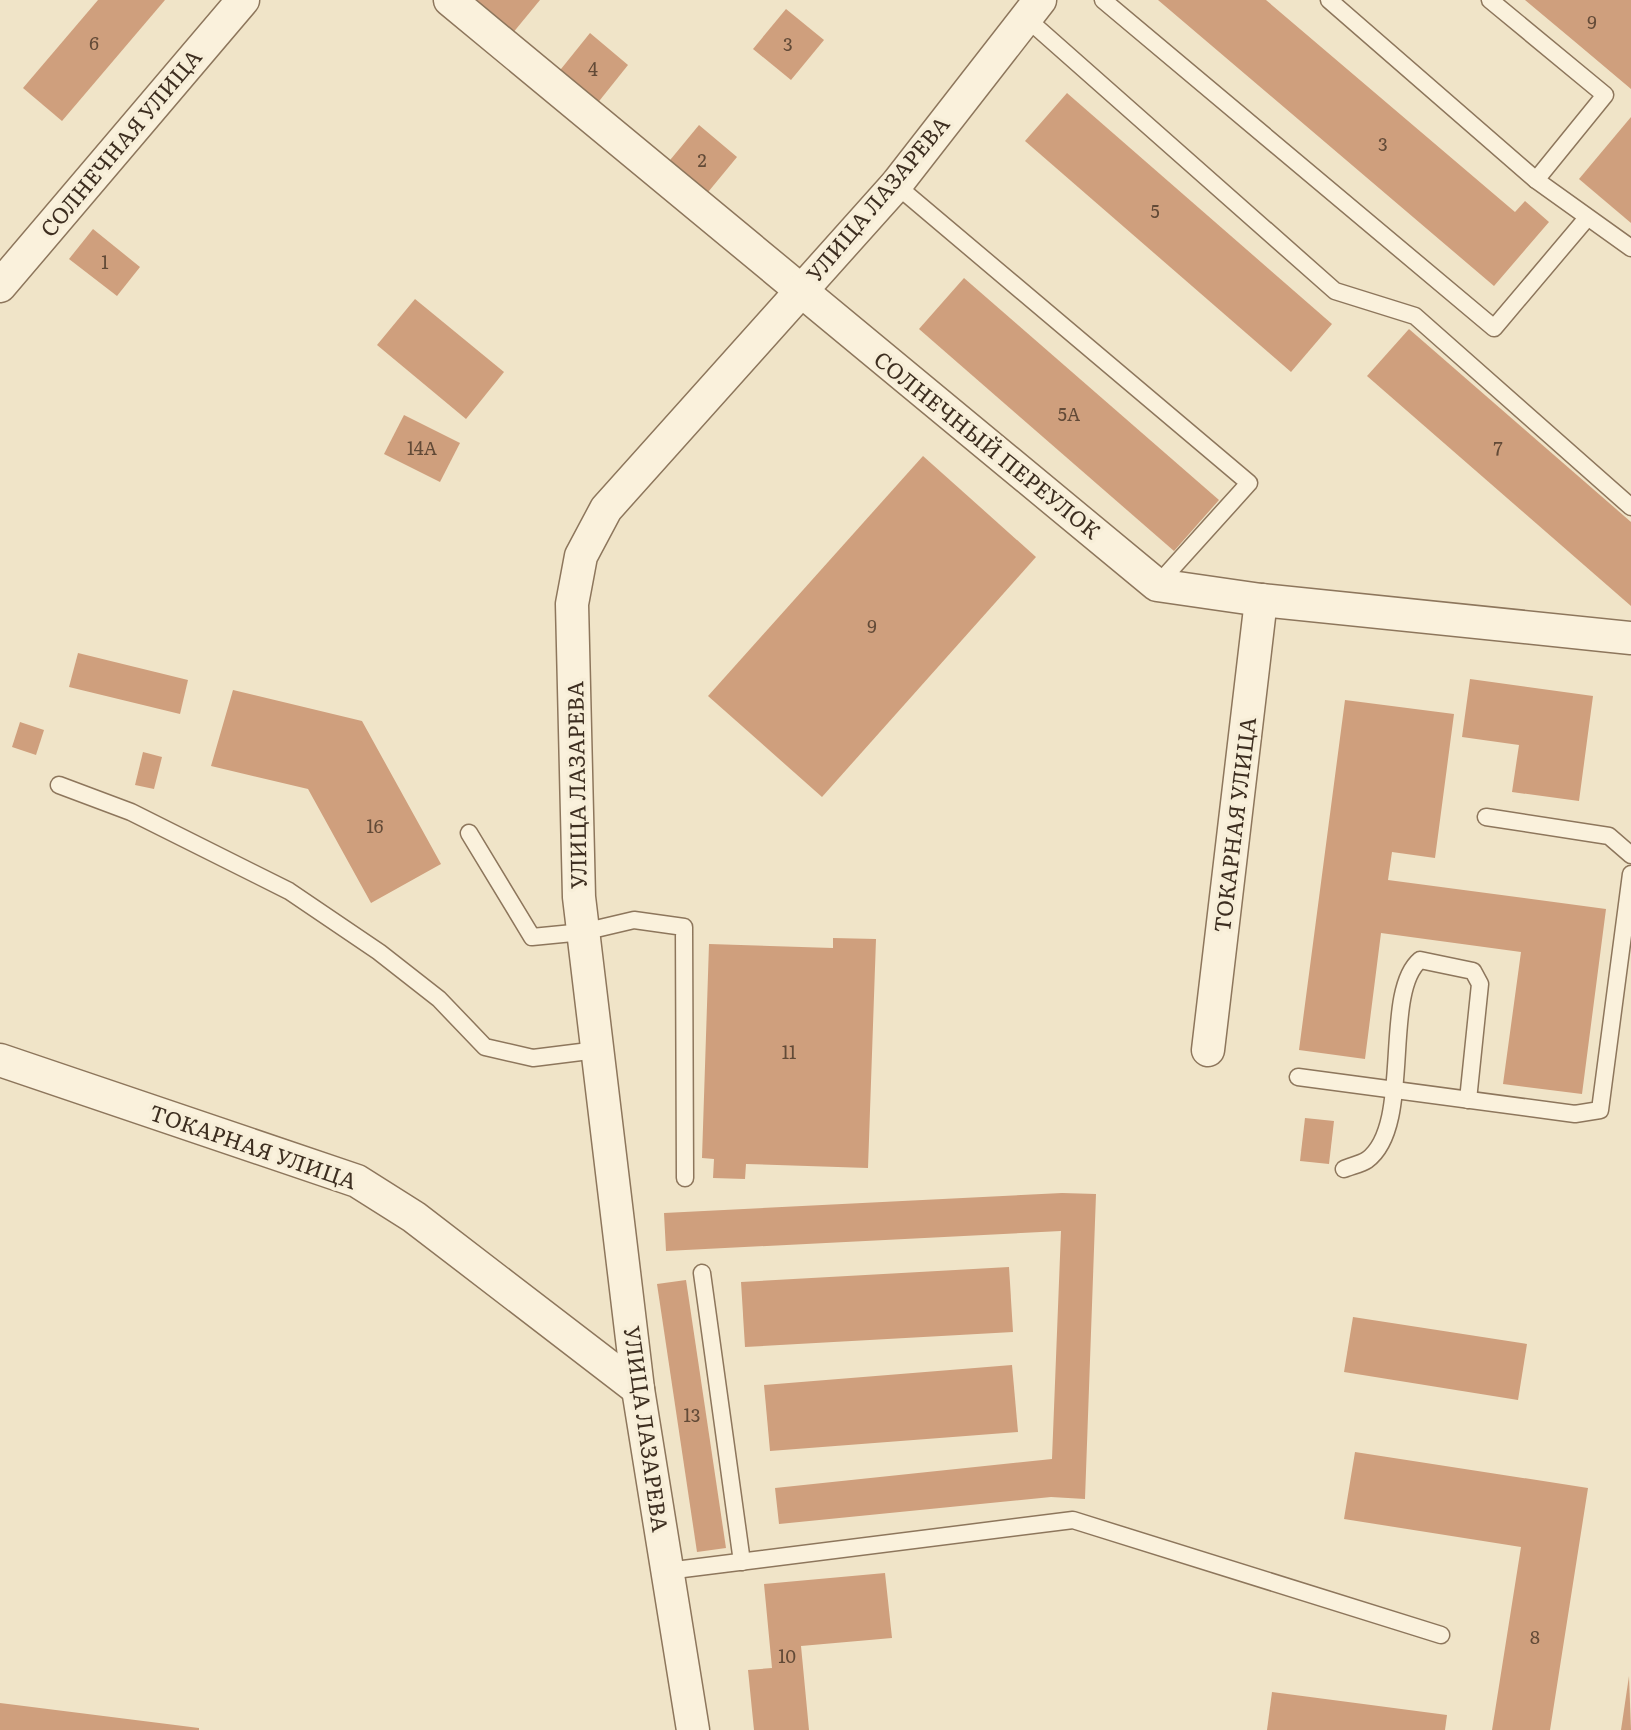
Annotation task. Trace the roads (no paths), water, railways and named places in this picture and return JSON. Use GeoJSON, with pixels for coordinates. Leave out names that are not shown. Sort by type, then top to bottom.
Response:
{"type":"FeatureCollection","features":[{"type":"Feature","properties":{"kind":"street","name":"СОЛНЕЧНАЯ УЛИЦА"},"geometry":{"type":"LineString","coordinates":[[0,286],[243,0]]}},
{"type":"Feature","properties":{"kind":"street","name":"СОЛНЕЧНЫЙ ПЕРЕУЛОК"},"geometry":{"type":"LineString","coordinates":[[450,0],[1157,585]]}},
{"type":"Feature","properties":{"kind":"street","name":"УЛИЦА ЛАЗАРЕВА"},"geometry":{"type":"LineString","coordinates":[[693,1730],[638,1389],[579,897],[572,604],[581,556],[606,509],[896,185],[1024,6]]}},
{"type":"Feature","properties":{"kind":"street"},"geometry":{"type":"LineString","coordinates":[[1157,585],[1261,600],[1631,638]]}},
{"type":"Feature","properties":{"kind":"street","name":"ТОКАРНАЯ УЛИЦА"},"geometry":{"type":"LineString","coordinates":[[1208,1050],[1261,600]]}},
{"type":"Feature","properties":{"kind":"street","name":"ТОКАРНАЯ УЛИЦА"},"geometry":{"type":"LineString","coordinates":[[0,1060],[357,1181],[414,1217],[638,1389]]}},
{"type":"Feature","properties":{"kind":"lane"},"geometry":{"type":"LineString","coordinates":[[1103,0],[1494,328],[1587,218]]}},
{"type":"Feature","properties":{"kind":"lane"},"geometry":{"type":"LineString","coordinates":[[1329,0],[1536,180],[1631,248]]}},
{"type":"Feature","properties":{"kind":"lane"},"geometry":{"type":"LineString","coordinates":[[1490,0],[1605,95],[1536,180]]}},
{"type":"Feature","properties":{"kind":"lane"},"geometry":{"type":"LineString","coordinates":[[1024,6],[1335,291],[1415,316],[1631,507]]}},
{"type":"Feature","properties":{"kind":"lane"},"geometry":{"type":"LineString","coordinates":[[896,185],[1249,483],[1157,585]]}},
{"type":"Feature","properties":{"kind":"lane"},"geometry":{"type":"LineString","coordinates":[[59,785],[131,812],[289,891],[415,981],[485,1047],[533,1058],[597,1050]]}},
{"type":"Feature","properties":{"kind":"lane"},"geometry":{"type":"LineString","coordinates":[[1486,817],[1609,836],[1631,855]]}},
{"type":"Feature","properties":{"kind":"lane"},"geometry":{"type":"LineString","coordinates":[[469,833],[532,937],[583,932],[634,920],[684,927],[685,1178]]}},
{"type":"Feature","properties":{"kind":"lane"},"geometry":{"type":"LineString","coordinates":[[1298,1077],[1575,1114],[1600,1110],[1628,938],[1631,874]]}},
{"type":"Feature","properties":{"kind":"lane"},"geometry":{"type":"LineString","coordinates":[[1344,1169],[1368,1159],[1383,1139],[1394,1090],[1406,983],[1420,960],[1473,971],[1480,984],[1468,1100]]}},
{"type":"Feature","properties":{"kind":"lane"},"geometry":{"type":"LineString","coordinates":[[702,1273],[742,1562]]}},
{"type":"Feature","properties":{"kind":"lane"},"geometry":{"type":"LineString","coordinates":[[667,1571],[1073,1520],[1441,1635]]}}]}
